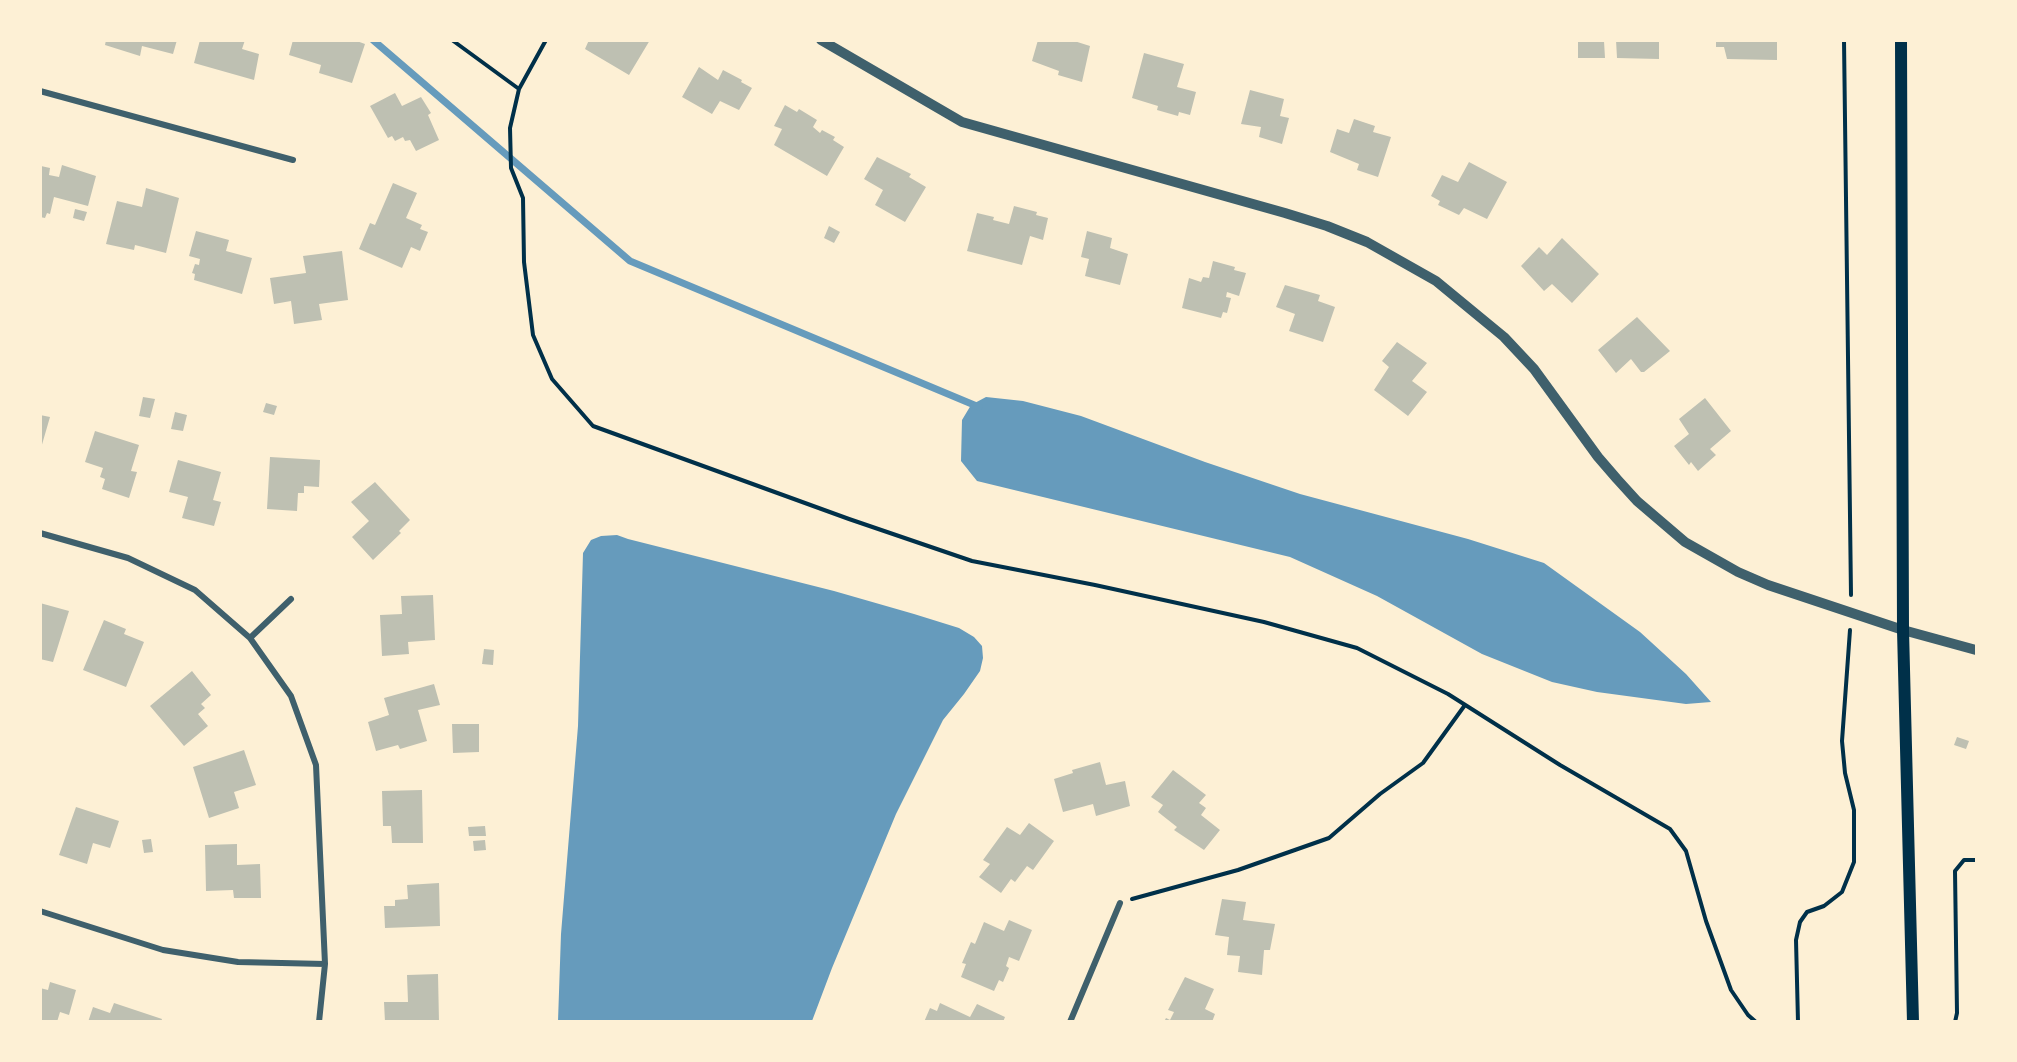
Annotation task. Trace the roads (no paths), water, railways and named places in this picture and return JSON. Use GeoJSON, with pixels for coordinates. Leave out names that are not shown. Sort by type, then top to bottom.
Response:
{"type":"FeatureCollection","features":[{"type":"Feature","properties":{"kind":"main road"},"geometry":{"type":"LineString","coordinates":[[1901,40],[1903,630],[1913,1022]]}},
{"type":"Feature","properties":{"kind":"street"},"geometry":{"type":"LineString","coordinates":[[821,40],[962,122],[1327,226],[1367,242],[1436,281],[1504,337],[1534,369],[1617,479],[1645,508],[1685,542],[1713,559],[1758,581],[1903,630],[1977,650]]}},
{"type":"Feature","properties":{"kind":"street"},"geometry":{"type":"LineString","coordinates":[[40,91],[293,160]]}},
{"type":"Feature","properties":{"kind":"street"},"geometry":{"type":"LineString","coordinates":[[40,533],[128,558],[195,590],[250,638],[291,696],[316,765],[325,964],[319,1022]]}},
{"type":"Feature","properties":{"kind":"street"},"geometry":{"type":"LineString","coordinates":[[250,638],[291,599]]}},
{"type":"Feature","properties":{"kind":"street"},"geometry":{"type":"LineString","coordinates":[[1070,1022],[1120,903]]}},
{"type":"Feature","properties":{"kind":"street"},"geometry":{"type":"LineString","coordinates":[[40,911],[163,950],[238,962],[325,964]]}},
{"type":"Feature","properties":{"kind":"water"},"geometry":{"type":"Polygon","coordinates":[[[986,397],[1023,401],[1081,416],[1300,494],[1468,539],[1544,563],[1640,632],[1686,674],[1711,702],[1686,704],[1597,692],[1552,682],[1482,654],[1377,596],[1290,557],[977,481],[961,461],[962,420],[971,405],[986,397]]]}},
{"type":"Feature","properties":{"kind":"water"},"geometry":{"type":"Polygon","coordinates":[[[617,535],[914,614],[959,628],[974,637],[982,646],[983,658],[980,671],[943,720],[896,814],[812,1021],[558,1021],[561,934],[578,726],[583,553],[591,540],[601,536],[617,535]]]}},
{"type":"Feature","properties":{"kind":"waterway"},"geometry":{"type":"LineString","coordinates":[[373,40],[630,261],[979,407]]}}]}
